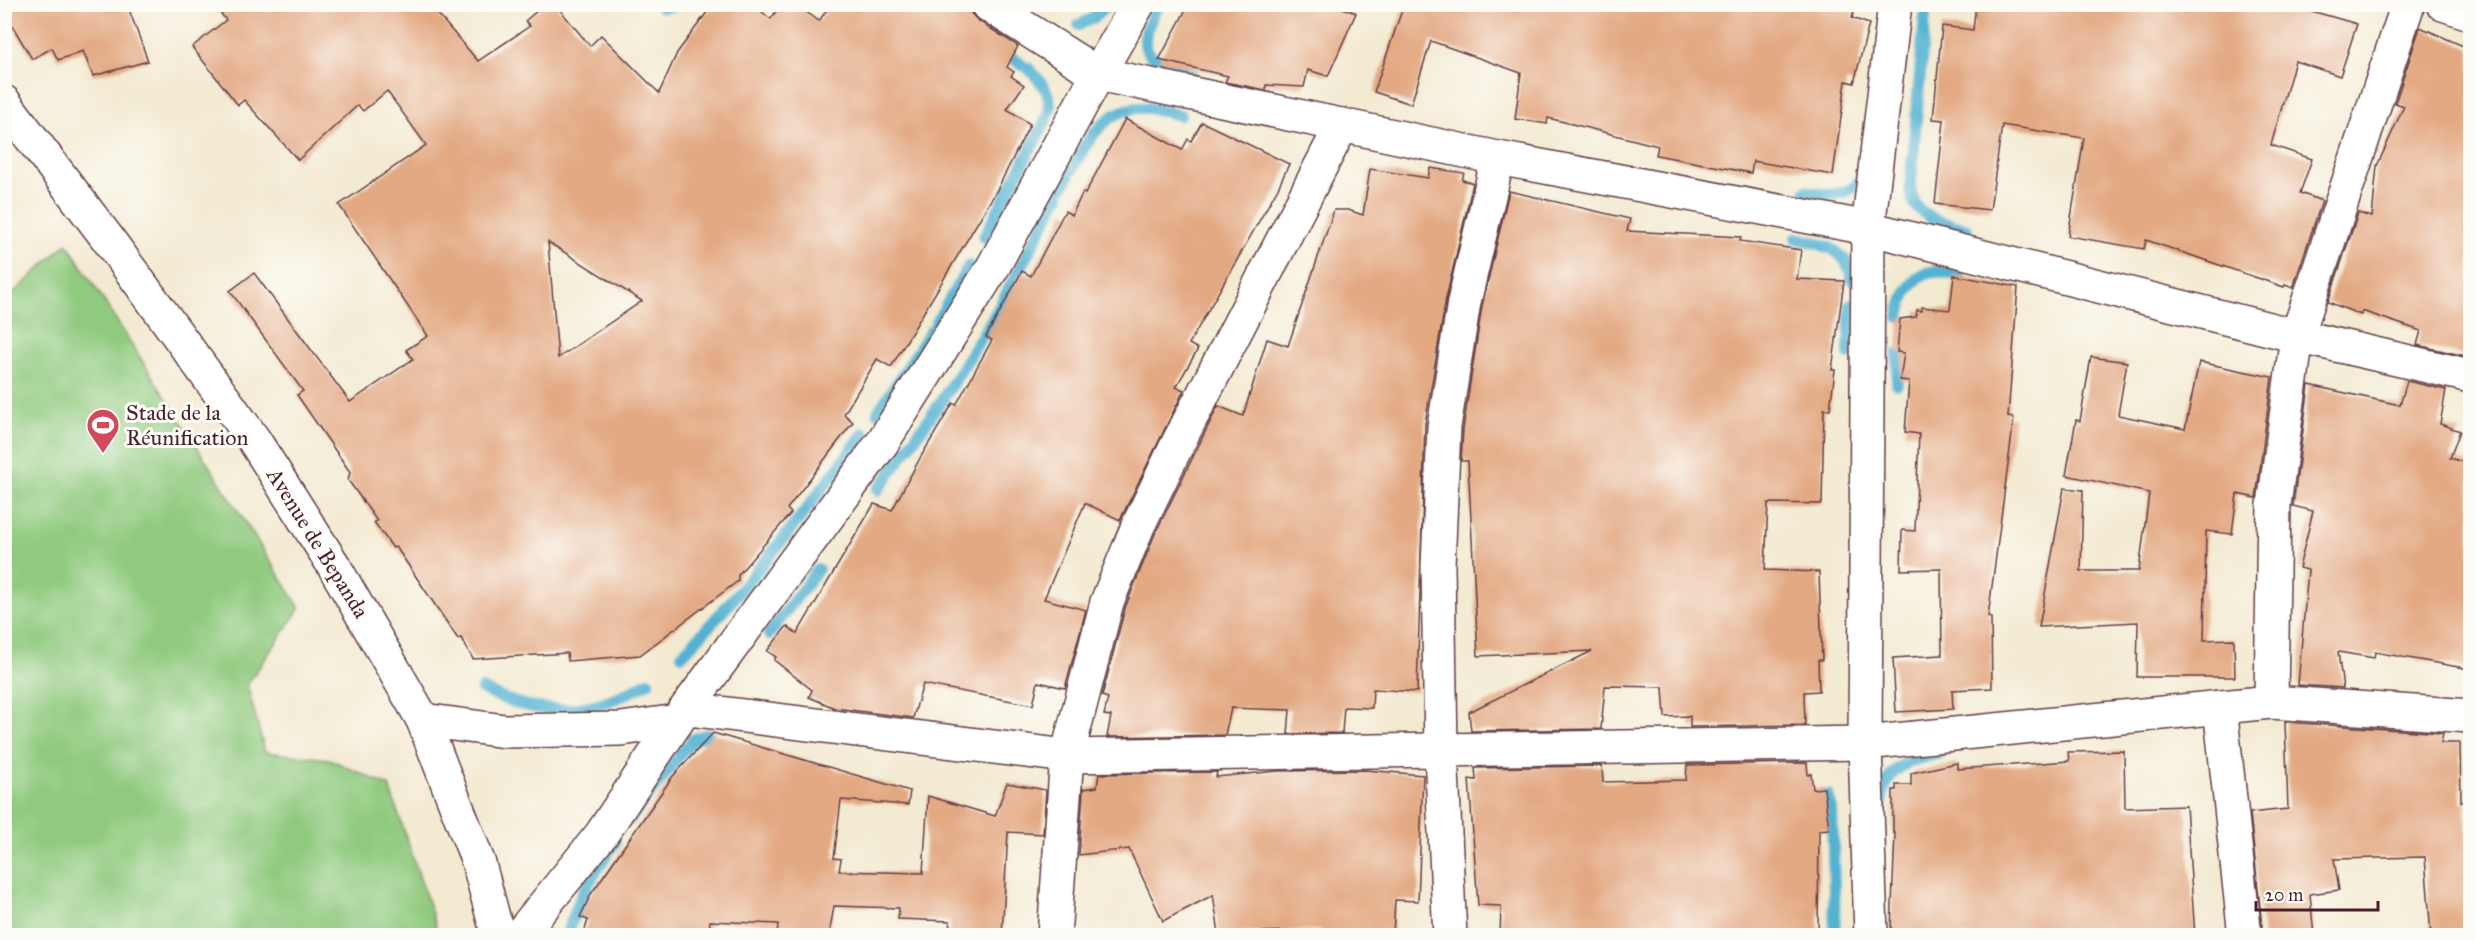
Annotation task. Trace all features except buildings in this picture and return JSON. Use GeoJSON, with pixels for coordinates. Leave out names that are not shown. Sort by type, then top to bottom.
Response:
{"type":"FeatureCollection","features":[{"type":"Feature","properties":{"kind":"street"},"geometry":{"type":"LineString","coordinates":[[987,4],[1098,74],[1498,158],[1868,228],[2297,336],[2470,376]]}},
{"type":"Feature","properties":{"kind":"street"},"geometry":{"type":"LineString","coordinates":[[519,936],[601,835],[683,715],[882,443],[993,267],[1138,4]]}},
{"type":"Feature","properties":{"kind":"street"},"geometry":{"type":"LineString","coordinates":[[1871,936],[1865,743],[1868,228],[1895,4]]}},
{"type":"Feature","properties":{"kind":"street"},"geometry":{"type":"LineString","coordinates":[[2271,702],[2274,505],[2297,336],[2408,4]]}},
{"type":"Feature","properties":{"kind":"street"},"geometry":{"type":"LineString","coordinates":[[2443,4],[2470,13]]}},
{"type":"Feature","properties":{"kind":"street","name":"Avenue de Bepanda"},"geometry":{"type":"LineString","coordinates":[[4,102],[122,258],[254,440],[334,566],[423,720],[479,864],[498,936]]}},
{"type":"Feature","properties":{"kind":"street"},"geometry":{"type":"LineString","coordinates":[[1054,936],[1067,756],[1107,602],[1138,526],[1179,441],[1342,125]]}},
{"type":"Feature","properties":{"kind":"street"},"geometry":{"type":"LineString","coordinates":[[1450,936],[1442,750],[1438,566],[1444,427],[1464,302],[1498,158]]}},
{"type":"Feature","properties":{"kind":"street"},"geometry":{"type":"LineString","coordinates":[[423,720],[505,731],[621,729],[683,715],[1067,756],[1865,743],[2271,702],[2470,716]]}},
{"type":"Feature","properties":{"kind":"street"},"geometry":{"type":"LineString","coordinates":[[2220,707],[2245,936]]}},
{"type":"Feature","properties":{"kind":"green space","name":"Stade de la Réunification"},"geometry":{"type":"Polygon","coordinates":[[[67,243],[300,608],[247,685],[265,752],[329,759],[389,786],[439,935],[5,935],[5,301],[67,243]]]}},
{"type":"Feature","properties":{"kind":"waterway"},"geometry":{"type":"LineString","coordinates":[[662,7],[683,4]]}},
{"type":"Feature","properties":{"kind":"waterway"},"geometry":{"type":"LineString","coordinates":[[1079,25],[1093,18],[1108,4]]}},
{"type":"Feature","properties":{"kind":"waterway"},"geometry":{"type":"LineString","coordinates":[[1159,4],[1146,34],[1145,44],[1148,52],[1165,64],[1193,76]]}},
{"type":"Feature","properties":{"kind":"waterway"},"geometry":{"type":"LineString","coordinates":[[1926,4],[1910,190],[1919,210],[1939,221],[1967,229]]}},
{"type":"Feature","properties":{"kind":"waterway"},"geometry":{"type":"LineString","coordinates":[[999,48],[1022,65]]}},
{"type":"Feature","properties":{"kind":"waterway"},"geometry":{"type":"LineString","coordinates":[[1028,68],[1046,90],[1050,108],[1030,150]]}},
{"type":"Feature","properties":{"kind":"waterway"},"geometry":{"type":"LineString","coordinates":[[1062,188],[1094,133],[1117,114],[1131,109],[1148,108],[1180,115]]}},
{"type":"Feature","properties":{"kind":"waterway"},"geometry":{"type":"LineString","coordinates":[[984,237],[1027,156]]}},
{"type":"Feature","properties":{"kind":"waterway"},"geometry":{"type":"LineString","coordinates":[[1806,191],[1823,194],[1847,191],[1860,181],[1864,173]]}},
{"type":"Feature","properties":{"kind":"waterway"},"geometry":{"type":"LineString","coordinates":[[878,490],[941,402],[995,315],[1059,195]]}},
{"type":"Feature","properties":{"kind":"waterway"},"geometry":{"type":"LineString","coordinates":[[1796,238],[1824,245],[1839,254],[1850,269],[1852,279]]}},
{"type":"Feature","properties":{"kind":"waterway"},"geometry":{"type":"LineString","coordinates":[[936,323],[969,266]]}},
{"type":"Feature","properties":{"kind":"waterway"},"geometry":{"type":"LineString","coordinates":[[1899,317],[1905,296],[1918,278],[1931,272],[1960,275]]}},
{"type":"Feature","properties":{"kind":"waterway"},"geometry":{"type":"LineString","coordinates":[[1849,354],[1851,304]]}},
{"type":"Feature","properties":{"kind":"waterway"},"geometry":{"type":"LineString","coordinates":[[878,412],[932,330]]}},
{"type":"Feature","properties":{"kind":"waterway"},"geometry":{"type":"LineString","coordinates":[[1897,384],[1898,354]]}},
{"type":"Feature","properties":{"kind":"waterway"},"geometry":{"type":"LineString","coordinates":[[682,655],[776,547],[864,433]]}},
{"type":"Feature","properties":{"kind":"waterway"},"geometry":{"type":"LineString","coordinates":[[769,634],[818,569]]}},
{"type":"Feature","properties":{"kind":"waterway"},"geometry":{"type":"LineString","coordinates":[[482,689],[525,705],[546,709],[566,709],[606,702],[648,682]]}},
{"type":"Feature","properties":{"kind":"waterway"},"geometry":{"type":"LineString","coordinates":[[629,820],[682,752],[694,739],[708,734]]}},
{"type":"Feature","properties":{"kind":"waterway"},"geometry":{"type":"LineString","coordinates":[[1881,807],[1886,783],[1898,768],[1917,759],[1940,754]]}},
{"type":"Feature","properties":{"kind":"waterway"},"geometry":{"type":"LineString","coordinates":[[1828,795],[1832,809],[1835,936]]}},
{"type":"Feature","properties":{"kind":"waterway"},"geometry":{"type":"LineString","coordinates":[[566,936],[583,892],[615,842]]}},
{"type":"Feature","properties":{"kind":"place","name":"Stade de la Réunification"},"geometry":{"type":"Point","coordinates":[103,454]}}]}
